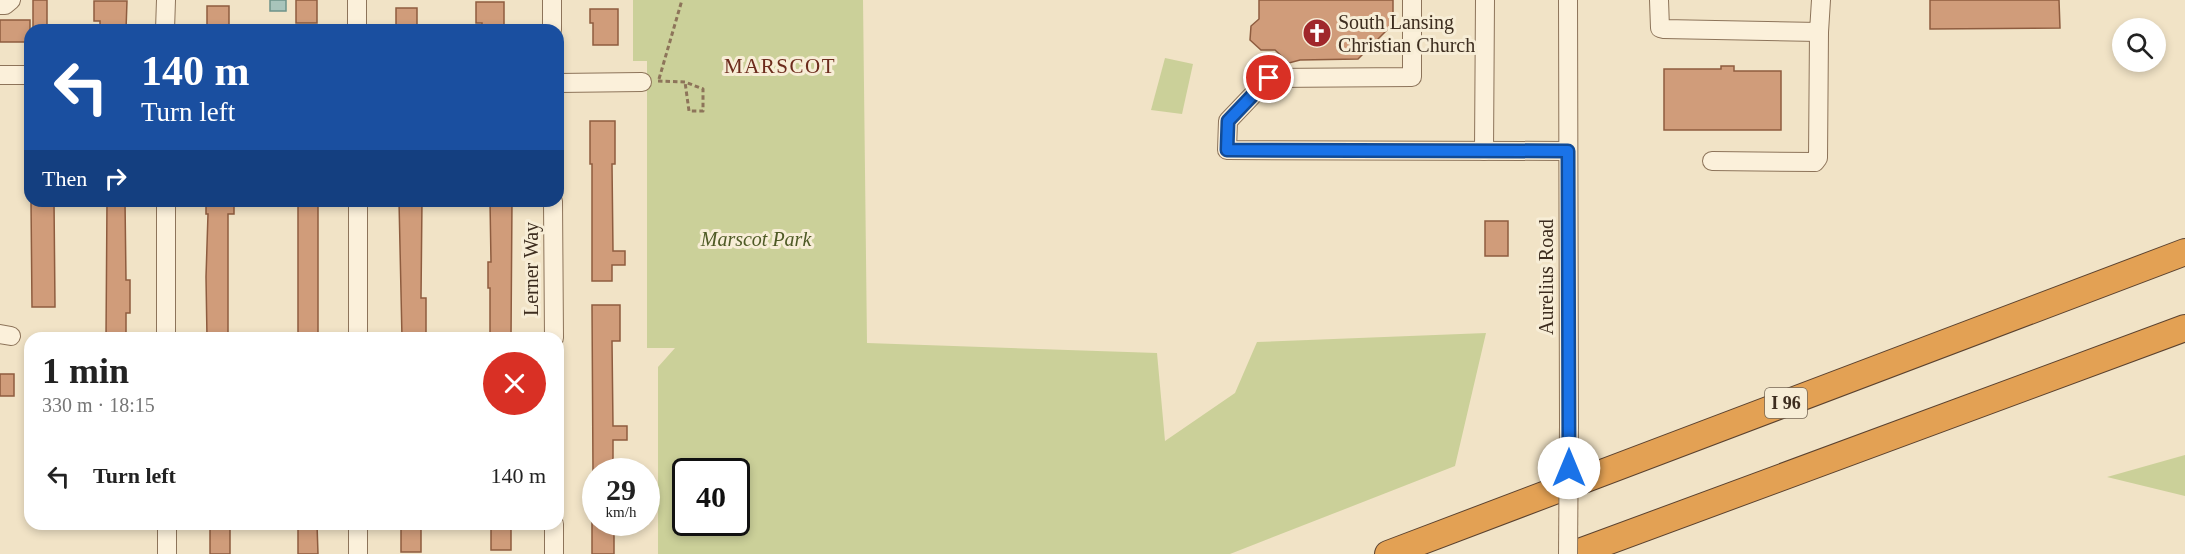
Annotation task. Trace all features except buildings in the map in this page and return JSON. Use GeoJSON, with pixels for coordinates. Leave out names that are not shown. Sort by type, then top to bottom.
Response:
{"type":"FeatureCollection","features":[{"type":"Feature","properties":{"kind":"highway","name":"I 96"},"geometry":{"type":"LineString","coordinates":[[1388,554],[2185,252]]}},
{"type":"Feature","properties":{"kind":"highway"},"geometry":{"type":"LineString","coordinates":[[1574,554],[2185,328]]}},
{"type":"Feature","properties":{"kind":"street"},"geometry":{"type":"LineString","coordinates":[[0,5],[11,0]]}},
{"type":"Feature","properties":{"kind":"street"},"geometry":{"type":"LineString","coordinates":[[165,0],[165,24]]}},
{"type":"Feature","properties":{"kind":"street"},"geometry":{"type":"LineString","coordinates":[[357,0],[357,24]]}},
{"type":"Feature","properties":{"kind":"street"},"geometry":{"type":"LineString","coordinates":[[552,0],[552,24]]}},
{"type":"Feature","properties":{"kind":"street"},"geometry":{"type":"LineString","coordinates":[[1412,0],[1412,77],[1269,78],[1228,121],[1227,150],[1568,151]]}},
{"type":"Feature","properties":{"kind":"street"},"geometry":{"type":"LineString","coordinates":[[1484,151],[1485,0]]}},
{"type":"Feature","properties":{"kind":"street","name":"Aurelius Road"},"geometry":{"type":"LineString","coordinates":[[1568,0],[1568,554]]}},
{"type":"Feature","properties":{"kind":"street"},"geometry":{"type":"LineString","coordinates":[[1659,0],[1660,28],[1664,29],[1819,32]]}},
{"type":"Feature","properties":{"kind":"street"},"geometry":{"type":"LineString","coordinates":[[1712,160],[1815,162],[1818,158],[1821,0]]}},
{"type":"Feature","properties":{"kind":"street"},"geometry":{"type":"LineString","coordinates":[[0,75],[24,75]]}},
{"type":"Feature","properties":{"kind":"street"},"geometry":{"type":"LineString","coordinates":[[564,83],[650,82]]}},
{"type":"Feature","properties":{"kind":"street"},"geometry":{"type":"LineString","coordinates":[[166,207],[166,332]]}},
{"type":"Feature","properties":{"kind":"street"},"geometry":{"type":"LineString","coordinates":[[358,207],[358,332]]}},
{"type":"Feature","properties":{"kind":"street","name":"Lerner Way"},"geometry":{"type":"LineString","coordinates":[[553,207],[554,332]]}},
{"type":"Feature","properties":{"kind":"street"},"geometry":{"type":"LineString","coordinates":[[167,530],[167,554]]}},
{"type":"Feature","properties":{"kind":"street"},"geometry":{"type":"LineString","coordinates":[[358,530],[358,554]]}},
{"type":"Feature","properties":{"kind":"street"},"geometry":{"type":"LineString","coordinates":[[554,530],[554,554]]}},
{"type":"Feature","properties":{"kind":"path"},"geometry":{"type":"LineString","coordinates":[[682,0],[650,82],[685,82],[703,89],[703,111],[689,111],[685,82]]}},
{"type":"Feature","properties":{"kind":"green space","name":"Marscot Park"},"geometry":{"type":"Polygon","coordinates":[[[633,0],[863,0],[867,343],[1157,353],[1165,441],[1235,393],[1257,342],[1486,333],[1455,466],[1230,554],[658,554],[660,458],[658,458],[658,367],[675,348],[647,348],[647,61],[633,61],[633,0]]]}},
{"type":"Feature","properties":{"kind":"green space"},"geometry":{"type":"Polygon","coordinates":[[[1165,58],[1193,64],[1182,114],[1151,110],[1165,58]]]}},
{"type":"Feature","properties":{"kind":"green space"},"geometry":{"type":"Polygon","coordinates":[[[2185,455],[2185,496],[2107,477],[2185,455]]]}},
{"type":"Feature","properties":{"kind":"water"},"geometry":{"type":"Polygon","coordinates":[[[270,0],[286,0],[286,11],[270,11],[270,0]]]}},
{"type":"Feature","properties":{"kind":"place","name":"South Lansing Christian Church"},"geometry":{"type":"Point","coordinates":[1317,33]}},
{"type":"Feature","properties":{"kind":"district","name":"MARSCOT"},"geometry":{"type":"Point","coordinates":[780,66]}},
{"type":"Feature","properties":{"kind":"route"},"geometry":{"type":"LineString","coordinates":[[1269,78],[1228,121],[1227,150],[1568,151],[1569,468]]}}]}
